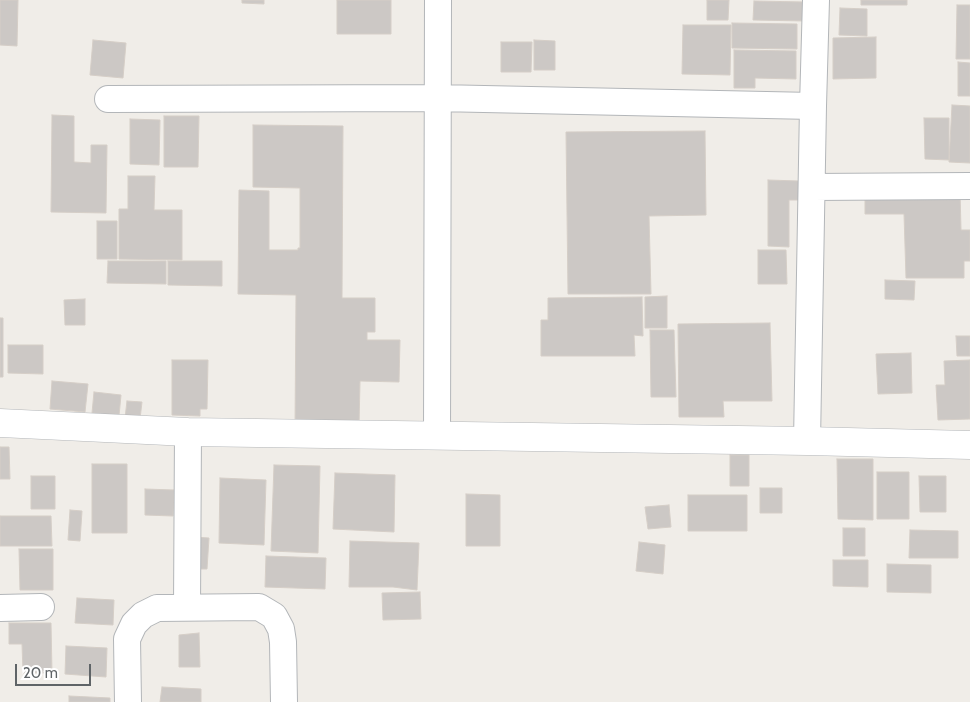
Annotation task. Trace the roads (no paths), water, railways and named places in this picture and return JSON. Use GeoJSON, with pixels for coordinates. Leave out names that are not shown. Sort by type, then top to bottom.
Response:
{"type":"FeatureCollection","features":[{"type":"Feature","properties":{"kind":"street"},"geometry":{"type":"LineString","coordinates":[[437,436],[438,0]]}},
{"type":"Feature","properties":{"kind":"street"},"geometry":{"type":"LineString","coordinates":[[807,441],[816,0]]}},
{"type":"Feature","properties":{"kind":"street"},"geometry":{"type":"LineString","coordinates":[[108,99],[437,98],[813,106]]}},
{"type":"Feature","properties":{"kind":"street"},"geometry":{"type":"LineString","coordinates":[[812,187],[970,186]]}},
{"type":"Feature","properties":{"kind":"street"},"geometry":{"type":"LineString","coordinates":[[0,423],[188,432],[970,445]]}},
{"type":"Feature","properties":{"kind":"street"},"geometry":{"type":"LineString","coordinates":[[187,607],[188,432]]}},
{"type":"Feature","properties":{"kind":"street"},"geometry":{"type":"LineString","coordinates":[[0,608],[41,607]]}},
{"type":"Feature","properties":{"kind":"street"},"geometry":{"type":"LineString","coordinates":[[128,702],[127,639],[134,624],[143,615],[157,608],[187,607],[259,607],[274,616],[281,628],[284,642],[284,702]]}}]}
